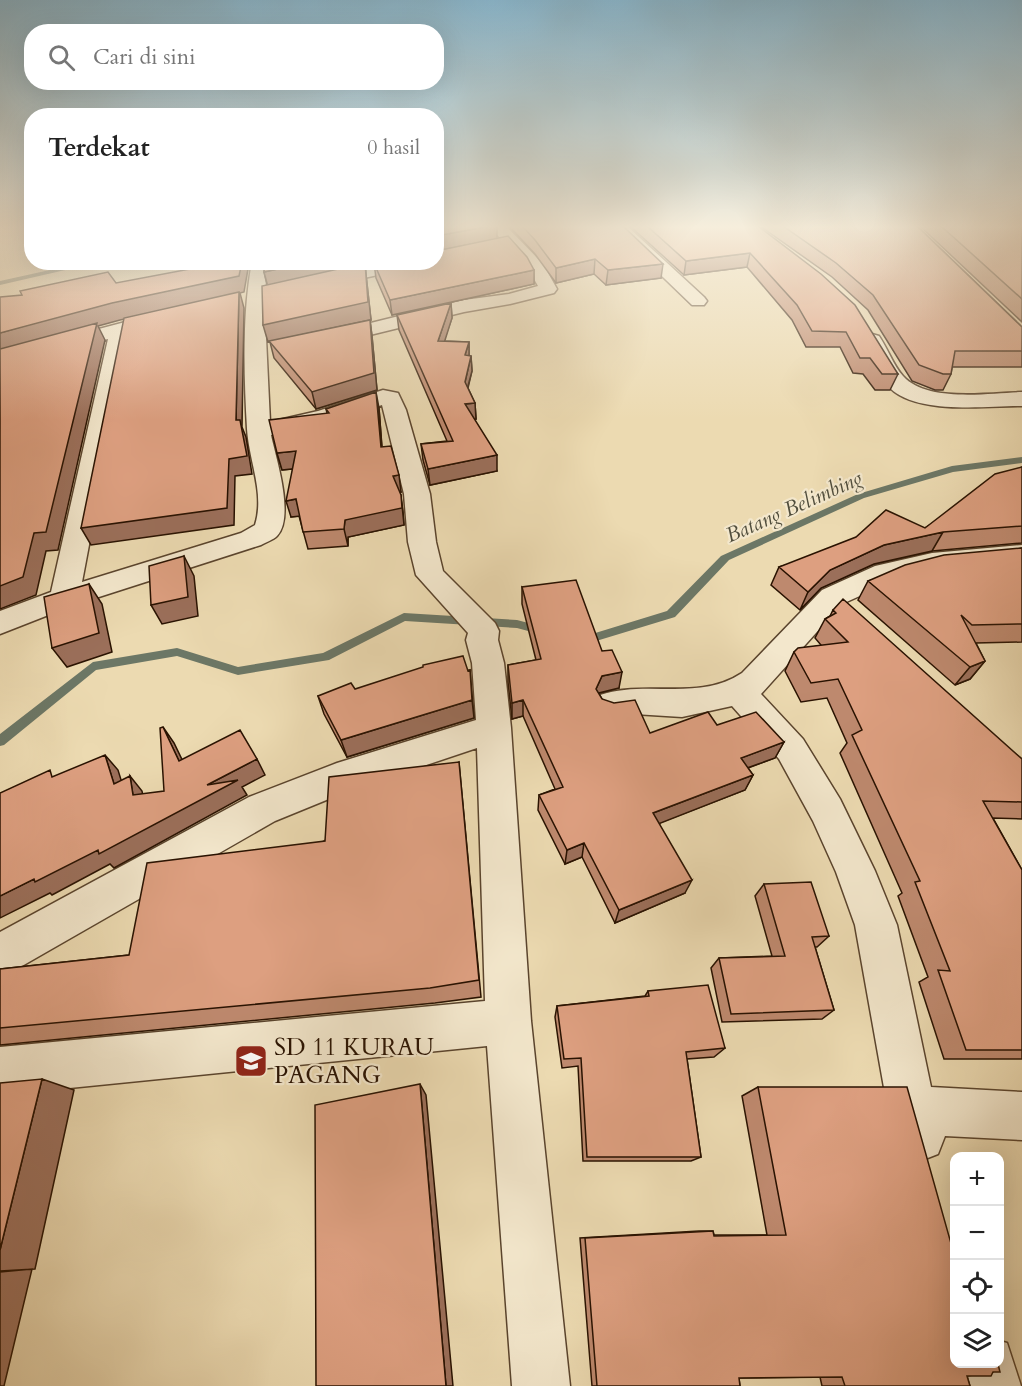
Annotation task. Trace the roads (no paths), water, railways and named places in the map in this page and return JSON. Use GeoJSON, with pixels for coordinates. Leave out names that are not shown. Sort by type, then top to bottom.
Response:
{"type":"FeatureCollection","features":[{"type":"Feature","properties":{"kind":"street"},"geometry":{"type":"LineString","coordinates":[[0,623],[64,598],[240,543],[267,530],[271,516],[271,494],[259,432],[256,291]]}},
{"type":"Feature","properties":{"kind":"street"},"geometry":{"type":"LineString","coordinates":[[232,302],[278,291]]}},
{"type":"Feature","properties":{"kind":"street"},"geometry":{"type":"LineString","coordinates":[[311,342],[464,306],[541,291]]}},
{"type":"Feature","properties":{"kind":"street"},"geometry":{"type":"LineString","coordinates":[[687,291],[698,301]]}},
{"type":"Feature","properties":{"kind":"street"},"geometry":{"type":"LineString","coordinates":[[0,361],[188,312]]}},
{"type":"Feature","properties":{"kind":"street"},"geometry":{"type":"LineString","coordinates":[[865,327],[898,382],[912,392],[935,399],[1022,399]]}},
{"type":"Feature","properties":{"kind":"street"},"geometry":{"type":"LineString","coordinates":[[64,598],[120,328]]}},
{"type":"Feature","properties":{"kind":"street"},"geometry":{"type":"LineString","coordinates":[[256,353],[278,349]]}},
{"type":"Feature","properties":{"kind":"street"},"geometry":{"type":"LineString","coordinates":[[259,432],[324,417],[383,397],[390,398],[417,494],[422,542],[430,576],[484,631],[482,640],[488,663],[494,728],[508,1021],[541,1386]]}},
{"type":"Feature","properties":{"kind":"street"},"geometry":{"type":"LineString","coordinates":[[612,704],[634,701],[682,704],[739,692],[754,682],[832,597],[885,573],[932,562],[1022,554]]}},
{"type":"Feature","properties":{"kind":"street"},"geometry":{"type":"LineString","coordinates":[[832,597],[858,620]]}},
{"type":"Feature","properties":{"kind":"street"},"geometry":{"type":"LineString","coordinates":[[739,692],[791,749],[827,811],[855,871],[876,925],[912,1110],[932,1177]]}},
{"type":"Feature","properties":{"kind":"street"},"geometry":{"type":"LineString","coordinates":[[0,955],[262,809],[347,775],[494,728]]}},
{"type":"Feature","properties":{"kind":"street"},"geometry":{"type":"LineString","coordinates":[[0,1071],[508,1021]]}},
{"type":"Feature","properties":{"kind":"street"},"geometry":{"type":"LineString","coordinates":[[912,1110],[1022,1116]]}},
{"type":"Feature","properties":{"kind":"street"},"geometry":{"type":"LineString","coordinates":[[987,1368],[992,1386]]}},
{"type":"Feature","properties":{"kind":"waterway","name":"Batang Belimbing"},"geometry":{"type":"LineString","coordinates":[[583,641],[671,614],[725,558],[861,496],[952,469],[1022,460]]}},
{"type":"Feature","properties":{"kind":"waterway","name":"Batang Belimbing"},"geometry":{"type":"LineString","coordinates":[[0,741],[93,666],[177,652],[238,671],[325,657],[404,617],[517,624],[543,631]]}},
{"type":"Feature","properties":{"kind":"place","name":"SD 11 KURAU PAGANG"},"geometry":{"type":"Point","coordinates":[251,1061]}}]}
